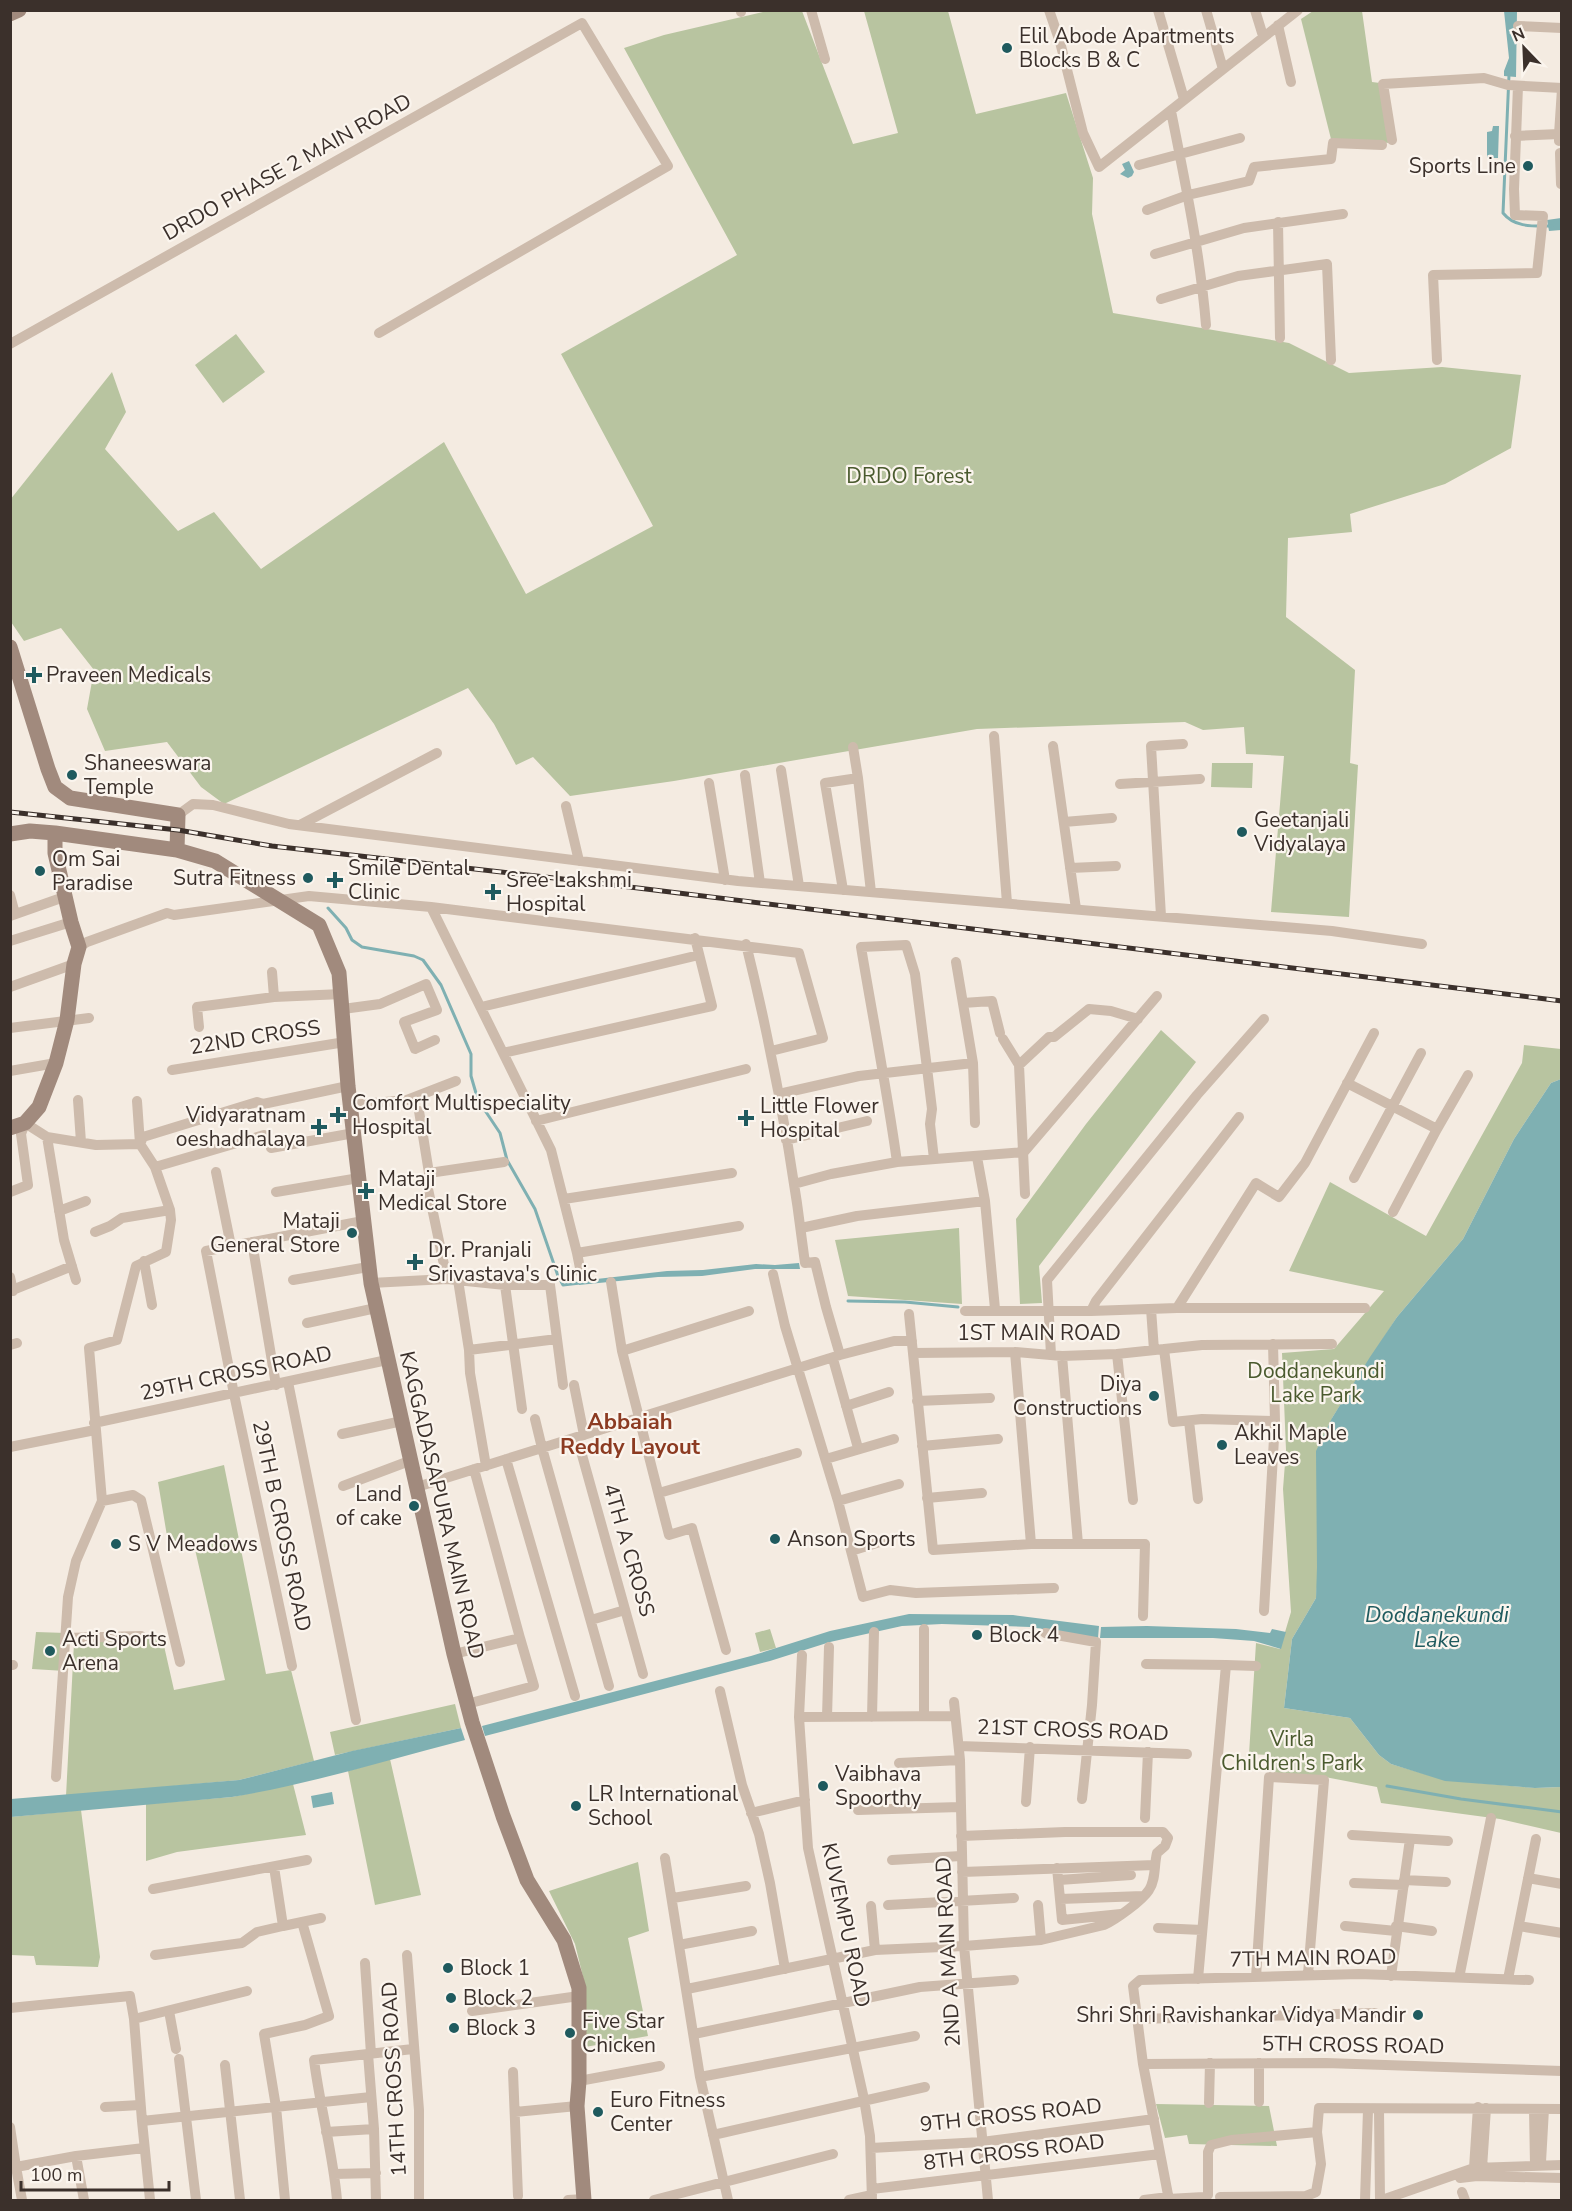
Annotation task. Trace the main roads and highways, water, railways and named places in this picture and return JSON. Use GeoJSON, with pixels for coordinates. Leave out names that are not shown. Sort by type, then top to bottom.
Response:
{"type":"FeatureCollection","features":[{"type":"Feature","properties":{"kind":"main road"},"geometry":{"type":"LineString","coordinates":[[10,14],[19,10]]}},
{"type":"Feature","properties":{"kind":"main road"},"geometry":{"type":"LineString","coordinates":[[10,647],[13,664],[55,787],[70,798],[178,815],[177,850]]}},
{"type":"Feature","properties":{"kind":"main road"},"geometry":{"type":"LineString","coordinates":[[10,834],[30,831],[55,833],[55,853],[64,897],[79,947],[74,964],[67,1020],[56,1063],[39,1107],[25,1123],[10,1128]]}},
{"type":"Feature","properties":{"kind":"main road","name":"KAGGADASAPURA MAIN ROAD"},"geometry":{"type":"LineString","coordinates":[[55,833],[177,850],[215,861],[318,925],[339,973],[348,1086],[368,1267],[454,1654],[472,1722],[527,1880],[564,1940],[576,1979],[579,1996],[577,2106],[584,2200]]}},
{"type":"Feature","properties":{"kind":"water"},"geometry":{"type":"Polygon","coordinates":[[[1504,11],[1517,11],[1516,77],[1504,76],[1509,58],[1504,11]]]}},
{"type":"Feature","properties":{"kind":"water"},"geometry":{"type":"Polygon","coordinates":[[[1493,126],[1499,126],[1498,158],[1487,158],[1487,132],[1492,131],[1493,126]]]}},
{"type":"Feature","properties":{"kind":"water"},"geometry":{"type":"Polygon","coordinates":[[[1129,161],[1134,172],[1128,178],[1120,174],[1125,170],[1122,164],[1129,161]]]}},
{"type":"Feature","properties":{"kind":"water"},"geometry":{"type":"Polygon","coordinates":[[[1561,218],[1561,230],[1549,231],[1547,220],[1561,218]]]}},
{"type":"Feature","properties":{"kind":"water","name":"Doddanekundi Lake"},"geometry":{"type":"Polygon","coordinates":[[[1561,1079],[1561,1787],[1535,1788],[1445,1781],[1391,1764],[1379,1755],[1350,1718],[1284,1708],[1292,1639],[1316,1598],[1316,1451],[1332,1418],[1370,1357],[1397,1317],[1463,1239],[1514,1139],[1551,1083],[1561,1079]]]}},
{"type":"Feature","properties":{"kind":"water"},"geometry":{"type":"Polygon","coordinates":[[[799,1263],[800,1269],[755,1269],[702,1276],[658,1277],[579,1285],[579,1281],[667,1271],[799,1263]]]}},
{"type":"Feature","properties":{"kind":"water"},"geometry":{"type":"Polygon","coordinates":[[[909,1614],[1013,1615],[1099,1626],[1098,1638],[1030,1627],[942,1624],[902,1626],[830,1642],[770,1661],[485,1736],[482,1726],[751,1656],[830,1631],[909,1614]]]}},
{"type":"Feature","properties":{"kind":"water"},"geometry":{"type":"Polygon","coordinates":[[[1101,1627],[1236,1629],[1270,1633],[1272,1629],[1286,1632],[1281,1649],[1254,1641],[1213,1638],[1100,1638],[1101,1627]]]}},
{"type":"Feature","properties":{"kind":"water"},"geometry":{"type":"Polygon","coordinates":[[[461,1728],[465,1740],[320,1779],[261,1792],[232,1797],[11,1817],[11,1799],[239,1780],[352,1751],[461,1728]]]}},
{"type":"Feature","properties":{"kind":"water"},"geometry":{"type":"Polygon","coordinates":[[[332,1792],[334,1804],[313,1808],[311,1796],[332,1792]]]}},
{"type":"Feature","properties":{"kind":"waterway"},"geometry":{"type":"LineString","coordinates":[[1509,75],[1503,213],[1519,224],[1552,226]]}},
{"type":"Feature","properties":{"kind":"waterway"},"geometry":{"type":"LineString","coordinates":[[328,908],[346,928],[352,940],[362,947],[414,956],[423,960],[441,985],[471,1054],[471,1076],[478,1100],[500,1133],[507,1160],[535,1209],[558,1276],[563,1285],[580,1283]]}},
{"type":"Feature","properties":{"kind":"waterway"},"geometry":{"type":"LineString","coordinates":[[848,1301],[905,1302],[958,1307]]}},
{"type":"Feature","properties":{"kind":"waterway"},"geometry":{"type":"LineString","coordinates":[[1387,1786],[1461,1799],[1562,1812]]}},
{"type":"Feature","properties":{"kind":"railway"},"geometry":{"type":"LineString","coordinates":[[10,812],[178,830],[272,846],[589,882],[1562,1001]]}},
{"type":"Feature","properties":{"kind":"place","name":"Elil Abode Apartments Blocks B & C"},"geometry":{"type":"Point","coordinates":[1007,48]}},
{"type":"Feature","properties":{"kind":"place","name":"Sports Line"},"geometry":{"type":"Point","coordinates":[1528,166]}},
{"type":"Feature","properties":{"kind":"place","name":"Praveen Medicals"},"geometry":{"type":"Point","coordinates":[34,675]}},
{"type":"Feature","properties":{"kind":"place","name":"Shaneeswara Temple"},"geometry":{"type":"Point","coordinates":[72,775]}},
{"type":"Feature","properties":{"kind":"place","name":"Geetanjali Vidyalaya"},"geometry":{"type":"Point","coordinates":[1242,832]}},
{"type":"Feature","properties":{"kind":"place","name":"Om Sai Paradise"},"geometry":{"type":"Point","coordinates":[40,871]}},
{"type":"Feature","properties":{"kind":"place","name":"Sutra Fitness"},"geometry":{"type":"Point","coordinates":[308,878]}},
{"type":"Feature","properties":{"kind":"place","name":"Smile Dental Clinic"},"geometry":{"type":"Point","coordinates":[335,880]}},
{"type":"Feature","properties":{"kind":"place","name":"Sree Lakshmi Hospital"},"geometry":{"type":"Point","coordinates":[493,892]}},
{"type":"Feature","properties":{"kind":"place","name":"Comfort Multispeciality Hospital"},"geometry":{"type":"Point","coordinates":[338,1115]}},
{"type":"Feature","properties":{"kind":"place","name":"Little Flower Hospital"},"geometry":{"type":"Point","coordinates":[746,1118]}},
{"type":"Feature","properties":{"kind":"place","name":"Vidyaratnam oeshadhalaya"},"geometry":{"type":"Point","coordinates":[319,1127]}},
{"type":"Feature","properties":{"kind":"place","name":"Mataji Medical Store"},"geometry":{"type":"Point","coordinates":[366,1191]}},
{"type":"Feature","properties":{"kind":"place","name":"Mataji General Store"},"geometry":{"type":"Point","coordinates":[352,1233]}},
{"type":"Feature","properties":{"kind":"place","name":"Dr. Pranjali Srivastava's Clinic"},"geometry":{"type":"Point","coordinates":[415,1262]}},
{"type":"Feature","properties":{"kind":"place","name":"Diya Constructions"},"geometry":{"type":"Point","coordinates":[1154,1396]}},
{"type":"Feature","properties":{"kind":"place","name":"Akhil Maple Leaves"},"geometry":{"type":"Point","coordinates":[1222,1445]}},
{"type":"Feature","properties":{"kind":"place","name":"Land of cake"},"geometry":{"type":"Point","coordinates":[414,1506]}},
{"type":"Feature","properties":{"kind":"place","name":"Anson Sports"},"geometry":{"type":"Point","coordinates":[775,1539]}},
{"type":"Feature","properties":{"kind":"place","name":"S V Meadows"},"geometry":{"type":"Point","coordinates":[116,1544]}},
{"type":"Feature","properties":{"kind":"place","name":"Block 4"},"geometry":{"type":"Point","coordinates":[977,1635]}},
{"type":"Feature","properties":{"kind":"place","name":"Acti Sports Arena"},"geometry":{"type":"Point","coordinates":[50,1651]}},
{"type":"Feature","properties":{"kind":"place","name":"Vaibhava Spoorthy"},"geometry":{"type":"Point","coordinates":[823,1786]}},
{"type":"Feature","properties":{"kind":"place","name":"LR International School"},"geometry":{"type":"Point","coordinates":[576,1806]}},
{"type":"Feature","properties":{"kind":"place","name":"Block 1"},"geometry":{"type":"Point","coordinates":[448,1968]}},
{"type":"Feature","properties":{"kind":"place","name":"Block 2"},"geometry":{"type":"Point","coordinates":[451,1998]}},
{"type":"Feature","properties":{"kind":"place","name":"Shri Shri Ravishankar Vidya Mandir"},"geometry":{"type":"Point","coordinates":[1418,2015]}},
{"type":"Feature","properties":{"kind":"place","name":"Block 3"},"geometry":{"type":"Point","coordinates":[454,2028]}},
{"type":"Feature","properties":{"kind":"place","name":"Five Star Chicken"},"geometry":{"type":"Point","coordinates":[570,2033]}},
{"type":"Feature","properties":{"kind":"place","name":"Euro Fitness Center"},"geometry":{"type":"Point","coordinates":[598,2112]}},
{"type":"Feature","properties":{"kind":"district","name":"Abbaiah Reddy Layout"},"geometry":{"type":"Point","coordinates":[630,1434]}},
{"type":"Feature","properties":{"kind":"park label","name":"DRDO Forest"},"geometry":{"type":"Point","coordinates":[909,476]}},
{"type":"Feature","properties":{"kind":"park label","name":"Doddanekundi Lake Park"},"geometry":{"type":"Point","coordinates":[1316,1383]}},
{"type":"Feature","properties":{"kind":"park label","name":"Virla Children's Park"},"geometry":{"type":"Point","coordinates":[1292,1751]}}]}
